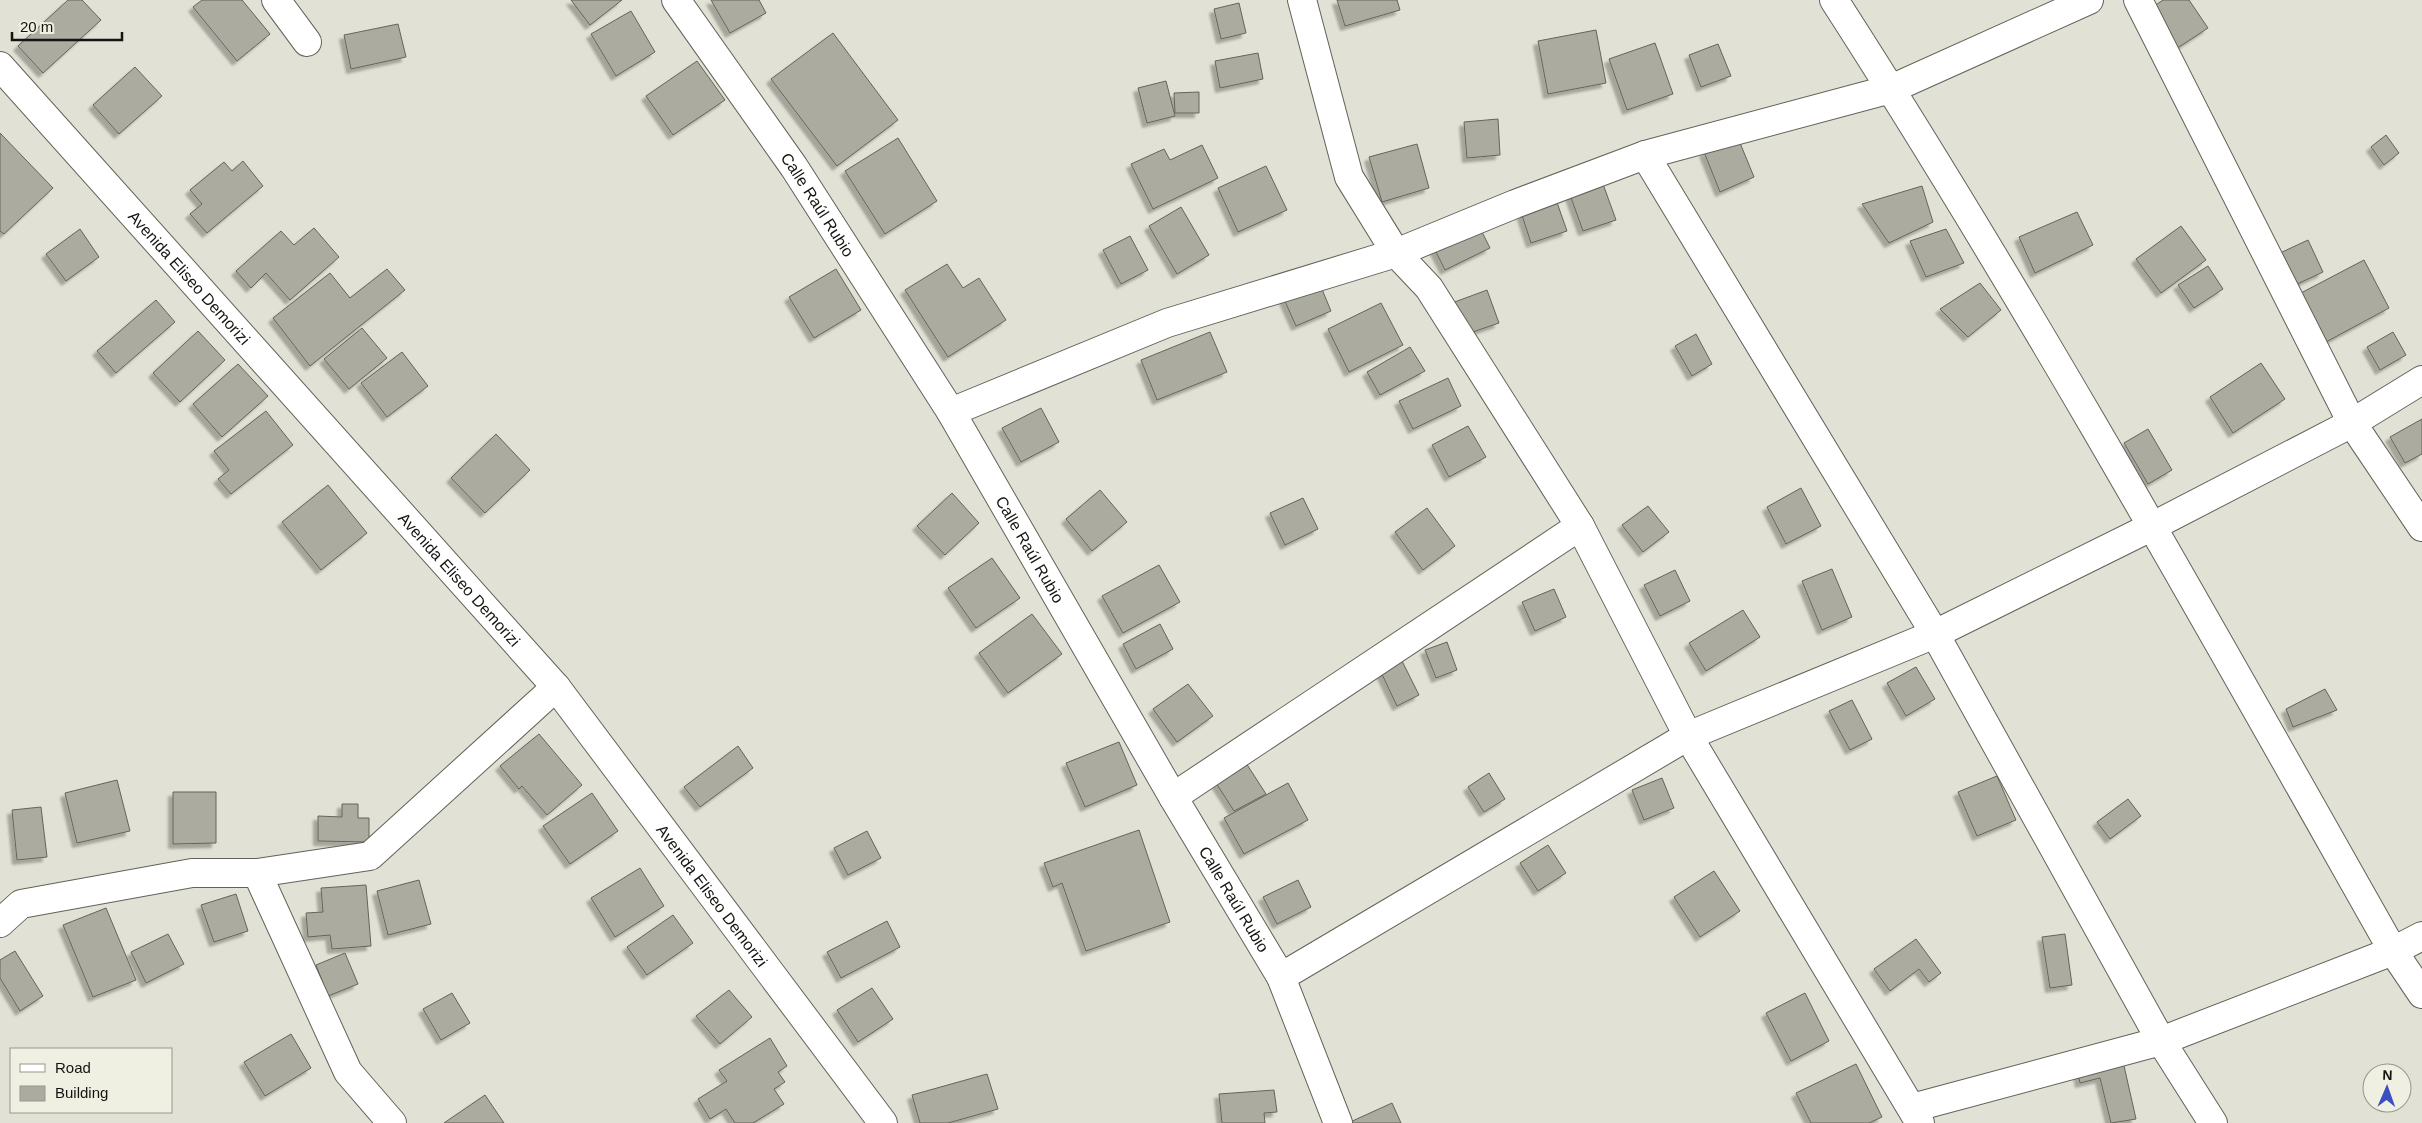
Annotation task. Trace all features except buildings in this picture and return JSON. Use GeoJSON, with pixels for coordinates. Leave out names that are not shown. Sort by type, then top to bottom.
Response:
{"type":"FeatureCollection","features":[{"type":"Feature","properties":{"kind":"street"},"geometry":{"type":"LineString","coordinates":[[276,0],[307,42]]}},
{"type":"Feature","properties":{"kind":"street","name":"Calle Raúl Rubio"},"geometry":{"type":"LineString","coordinates":[[676,0],[794,167],[951,412],[1173,797],[1281,977],[1338,1123]]}},
{"type":"Feature","properties":{"kind":"street"},"geometry":{"type":"LineString","coordinates":[[1302,0],[1349,177],[1396,253],[1429,288],[1580,526],[1688,736],[1916,1116],[2161,1041],[2393,951],[2422,936]]}},
{"type":"Feature","properties":{"kind":"street"},"geometry":{"type":"LineString","coordinates":[[1834,0],[1891,88],[2153,526],[2393,951],[2422,994]]}},
{"type":"Feature","properties":{"kind":"street"},"geometry":{"type":"LineString","coordinates":[[951,412],[1167,322],[1396,253],[1644,155],[1891,88],[2089,0]]}},
{"type":"Feature","properties":{"kind":"street"},"geometry":{"type":"LineString","coordinates":[[2138,0],[2352,423],[2422,527]]}},
{"type":"Feature","properties":{"kind":"street","name":"Avenida Eliseo Demorizi"},"geometry":{"type":"LineString","coordinates":[[0,66],[556,687],[883,1123]]}},
{"type":"Feature","properties":{"kind":"street"},"geometry":{"type":"LineString","coordinates":[[1644,155],[1935,634],[2161,1041],[2214,1123]]}},
{"type":"Feature","properties":{"kind":"street"},"geometry":{"type":"LineString","coordinates":[[1281,977],[1688,736],[1935,634],[2153,526],[2352,423],[2422,380]]}},
{"type":"Feature","properties":{"kind":"street"},"geometry":{"type":"LineString","coordinates":[[1173,797],[1580,526]]}},
{"type":"Feature","properties":{"kind":"street"},"geometry":{"type":"LineString","coordinates":[[0,923],[21,904],[192,873],[257,873],[370,856],[556,687]]}},
{"type":"Feature","properties":{"kind":"street"},"geometry":{"type":"LineString","coordinates":[[257,873],[348,1072],[392,1123]]}}]}
